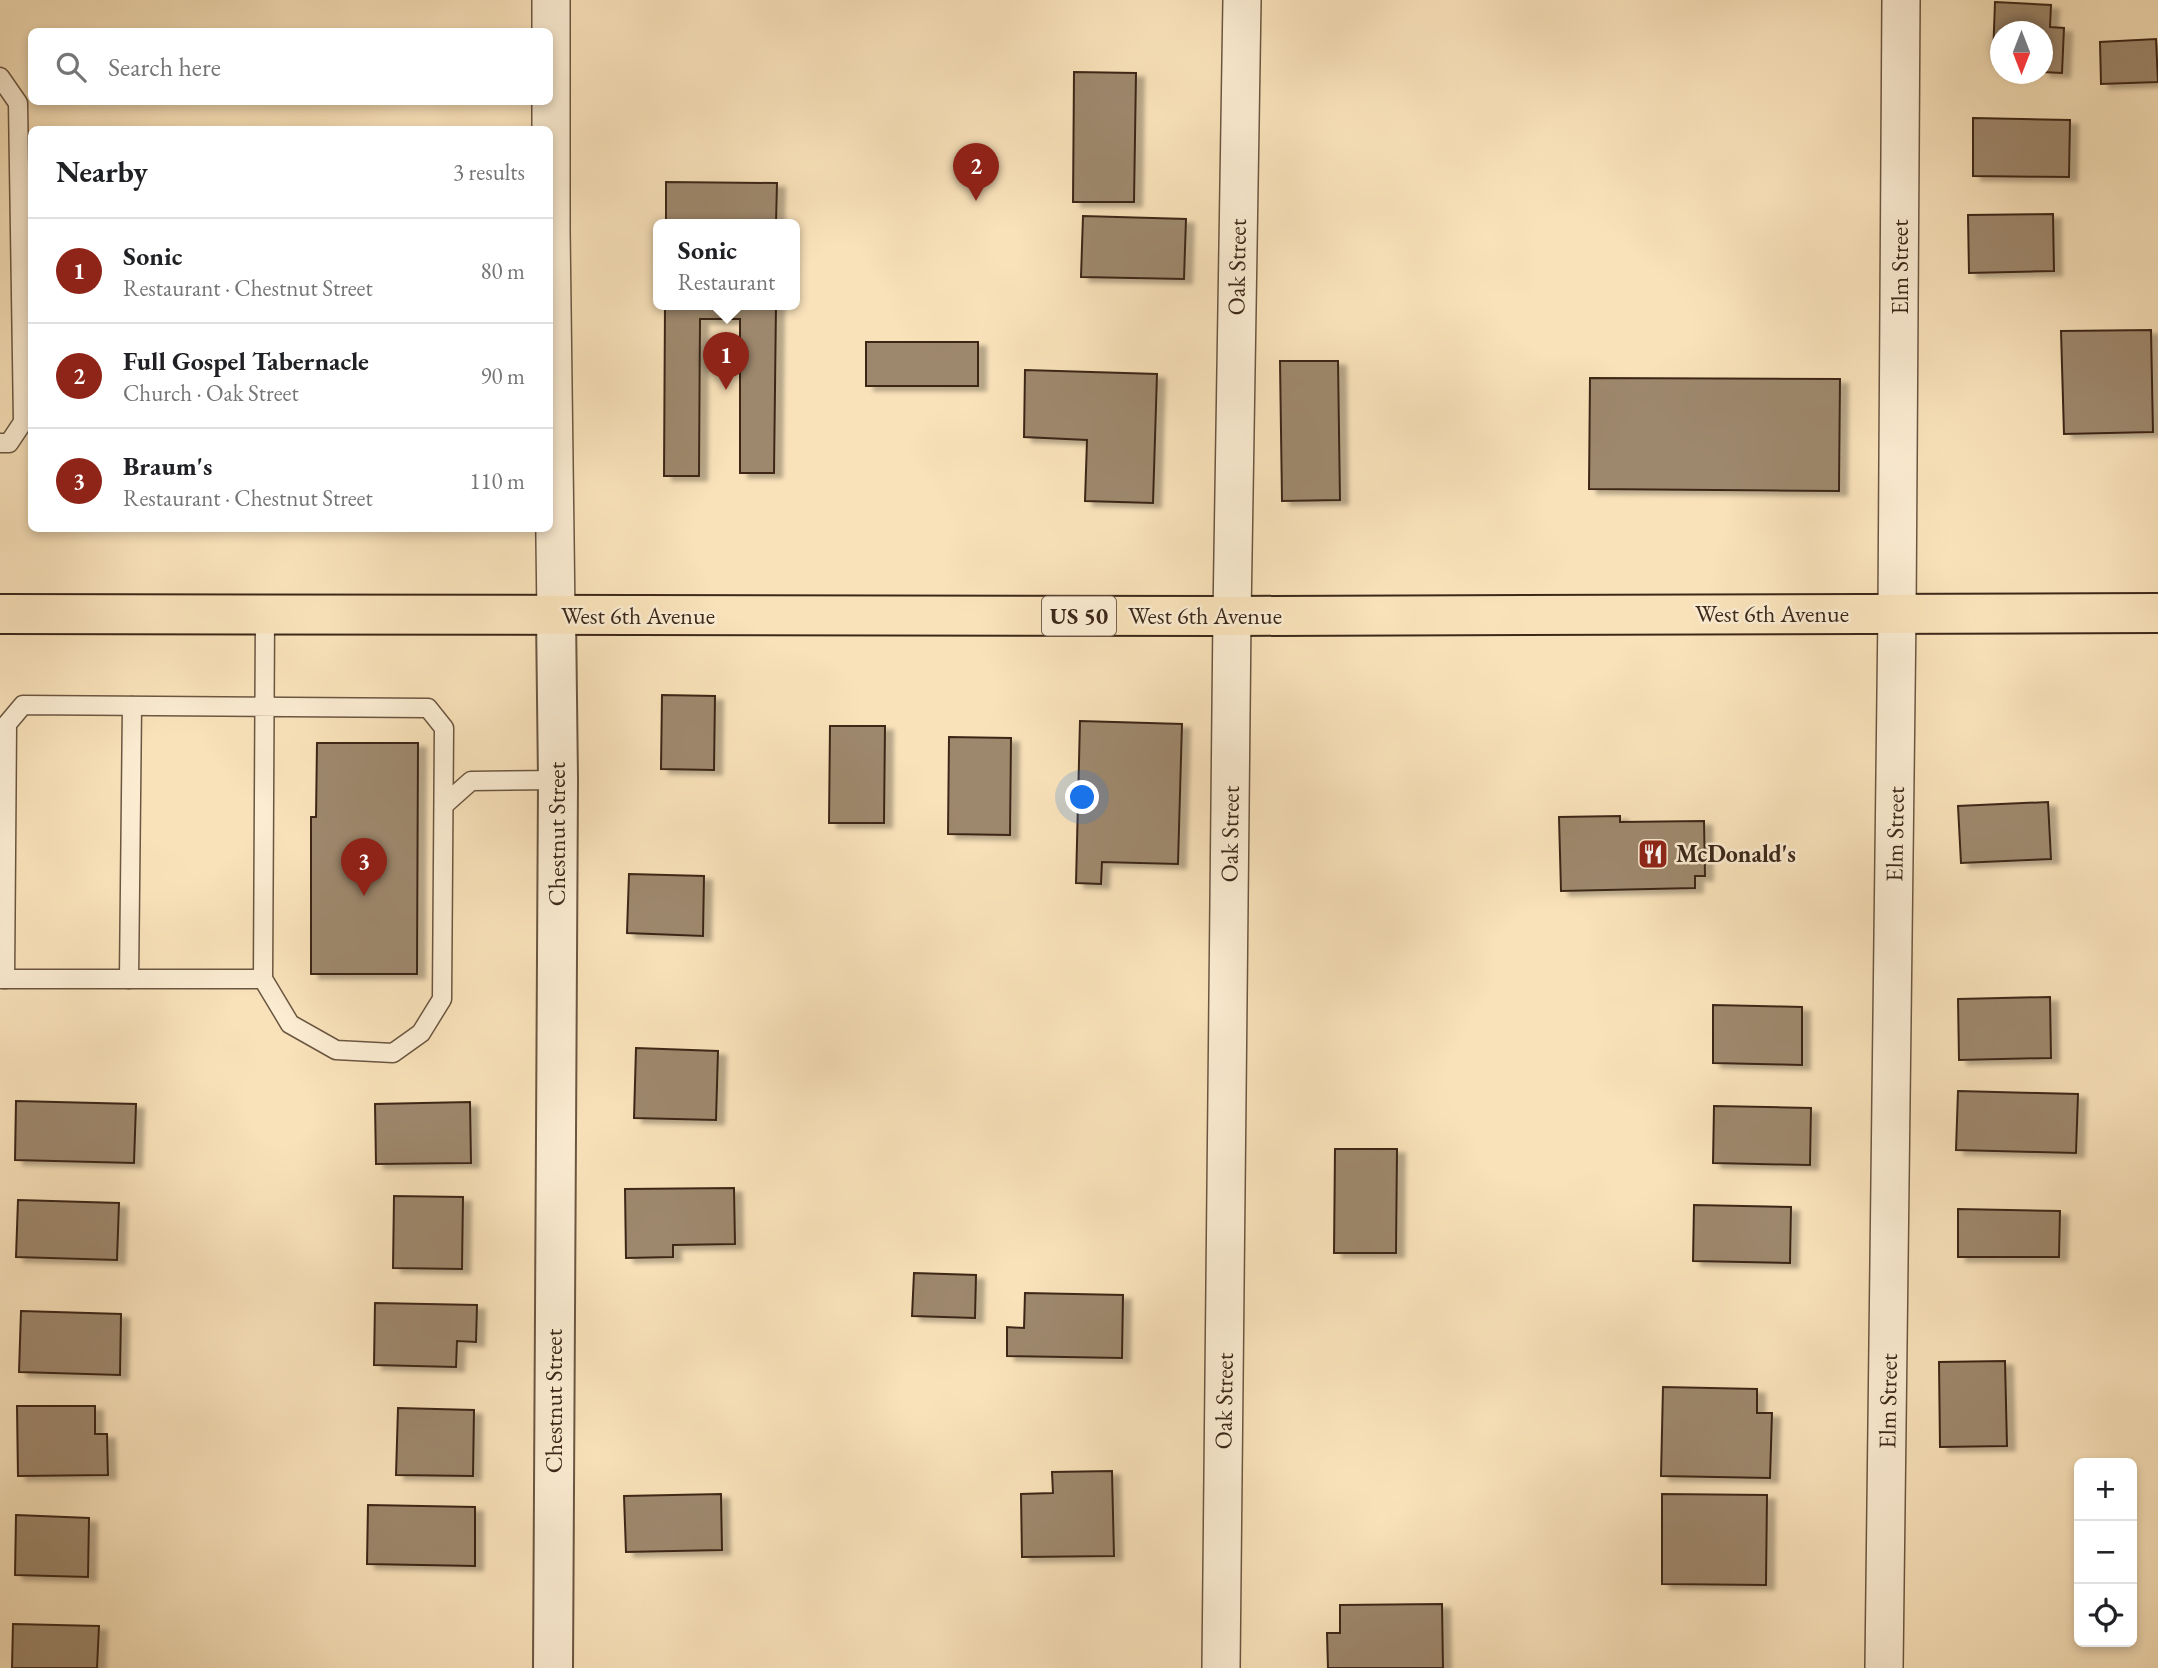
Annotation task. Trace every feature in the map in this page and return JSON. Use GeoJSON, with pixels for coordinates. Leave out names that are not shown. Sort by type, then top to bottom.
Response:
{"type":"FeatureCollection","features":[{"type":"Feature","properties":{"kind":"main road","name":"West 6th Avenue"},"geometry":{"type":"LineString","coordinates":[[0,614],[1232,616],[2158,612]]}},
{"type":"Feature","properties":{"kind":"street","name":"Chestnut Street"},"geometry":{"type":"LineString","coordinates":[[551,0],[551,28]]}},
{"type":"Feature","properties":{"kind":"street","name":"Oak Street"},"geometry":{"type":"LineString","coordinates":[[1221,1668],[1241,0]]}},
{"type":"Feature","properties":{"kind":"street","name":"Elm Street"},"geometry":{"type":"LineString","coordinates":[[1884,1668],[1897,613],[1901,0]]}},
{"type":"Feature","properties":{"kind":"street","name":"Chestnut Street"},"geometry":{"type":"LineString","coordinates":[[551,105],[551,126]]}},
{"type":"Feature","properties":{"kind":"street","name":"Chestnut Street"},"geometry":{"type":"LineString","coordinates":[[553,423],[558,780],[553,1668]]}},
{"type":"Feature","properties":{"kind":"lane"},"geometry":{"type":"LineString","coordinates":[[0,77],[18,103],[23,422],[9,443],[0,443]]}},
{"type":"Feature","properties":{"kind":"lane"},"geometry":{"type":"LineString","coordinates":[[263,979],[2,979],[7,724],[23,705],[264,707],[428,708],[444,728],[442,999],[421,1033],[393,1053],[336,1050],[290,1024],[263,979],[264,707],[265,616]]}},
{"type":"Feature","properties":{"kind":"lane"},"geometry":{"type":"LineString","coordinates":[[129,979],[132,706]]}},
{"type":"Feature","properties":{"kind":"lane"},"geometry":{"type":"LineString","coordinates":[[444,806],[471,781],[558,780]]}},
{"type":"Feature","properties":{"kind":"building"},"geometry":{"type":"Polygon","coordinates":[[[1995,2],[2051,5],[2050,21],[1994,21],[1995,2]]]}},
{"type":"Feature","properties":{"kind":"building"},"geometry":{"type":"Polygon","coordinates":[[[2053,27],[2064,28],[2062,73],[2053,73],[2053,27]]]}},
{"type":"Feature","properties":{"kind":"building"},"geometry":{"type":"Polygon","coordinates":[[[2156,39],[2158,82],[2101,84],[2100,42],[2156,39]]]}},
{"type":"Feature","properties":{"kind":"building"},"geometry":{"type":"Polygon","coordinates":[[[1074,72],[1136,73],[1134,202],[1073,202],[1074,72]]]}},
{"type":"Feature","properties":{"kind":"building"},"geometry":{"type":"Polygon","coordinates":[[[1973,118],[2070,120],[2069,177],[1973,176],[1973,118]]]}},
{"type":"Feature","properties":{"kind":"building"},"geometry":{"type":"Polygon","coordinates":[[[666,182],[777,183],[776,219],[666,219],[666,182]]]}},
{"type":"Feature","properties":{"kind":"building"},"geometry":{"type":"Polygon","coordinates":[[[2053,214],[2054,271],[1969,273],[1968,215],[2053,214]]]}},
{"type":"Feature","properties":{"kind":"building"},"geometry":{"type":"Polygon","coordinates":[[[1083,216],[1186,219],[1184,279],[1081,277],[1083,216]]]}},
{"type":"Feature","properties":{"kind":"building"},"geometry":{"type":"Polygon","coordinates":[[[665,310],[776,310],[774,473],[740,473],[740,319],[700,319],[699,476],[664,476],[665,310]]]}},
{"type":"Feature","properties":{"kind":"building"},"geometry":{"type":"Polygon","coordinates":[[[2151,330],[2153,432],[2064,434],[2061,331],[2151,330]]]}},
{"type":"Feature","properties":{"kind":"building"},"geometry":{"type":"Polygon","coordinates":[[[866,342],[978,342],[978,386],[866,386],[866,342]]]}},
{"type":"Feature","properties":{"kind":"building"},"geometry":{"type":"Polygon","coordinates":[[[1280,361],[1338,361],[1340,500],[1282,501],[1280,361]]]}},
{"type":"Feature","properties":{"kind":"building"},"geometry":{"type":"Polygon","coordinates":[[[1025,370],[1157,374],[1153,503],[1085,501],[1087,440],[1024,437],[1025,370]]]}},
{"type":"Feature","properties":{"kind":"building"},"geometry":{"type":"Polygon","coordinates":[[[1590,378],[1840,379],[1839,491],[1589,489],[1590,378]]]}},
{"type":"Feature","properties":{"kind":"building"},"geometry":{"type":"Polygon","coordinates":[[[662,695],[715,696],[714,770],[661,769],[662,695]]]}},
{"type":"Feature","properties":{"kind":"building"},"geometry":{"type":"Polygon","coordinates":[[[1080,721],[1182,724],[1178,864],[1102,862],[1101,884],[1076,883],[1080,721]]]}},
{"type":"Feature","properties":{"kind":"building"},"geometry":{"type":"Polygon","coordinates":[[[830,726],[885,726],[884,823],[829,823],[830,726]]]}},
{"type":"Feature","properties":{"kind":"building"},"geometry":{"type":"Polygon","coordinates":[[[949,737],[1011,738],[1010,835],[948,834],[949,737]]]}},
{"type":"Feature","properties":{"kind":"building"},"geometry":{"type":"Polygon","coordinates":[[[317,743],[418,743],[417,974],[311,974],[311,817],[316,817],[317,743]]]}},
{"type":"Feature","properties":{"kind":"building"},"geometry":{"type":"Polygon","coordinates":[[[2048,802],[2051,859],[1961,863],[1958,806],[2048,802]]]}},
{"type":"Feature","properties":{"kind":"building"},"geometry":{"type":"Polygon","coordinates":[[[1620,816],[1620,822],[1704,821],[1705,876],[1695,876],[1695,888],[1561,891],[1559,817],[1620,816]]]}},
{"type":"Feature","properties":{"kind":"building"},"geometry":{"type":"Polygon","coordinates":[[[629,874],[704,876],[703,936],[627,933],[629,874]]]}},
{"type":"Feature","properties":{"kind":"building"},"geometry":{"type":"Polygon","coordinates":[[[2050,997],[2051,1058],[1959,1060],[1958,999],[2050,997]]]}},
{"type":"Feature","properties":{"kind":"building"},"geometry":{"type":"Polygon","coordinates":[[[1713,1005],[1802,1007],[1802,1065],[1713,1063],[1713,1005]]]}},
{"type":"Feature","properties":{"kind":"building"},"geometry":{"type":"Polygon","coordinates":[[[636,1048],[718,1051],[716,1120],[634,1118],[636,1048]]]}},
{"type":"Feature","properties":{"kind":"building"},"geometry":{"type":"Polygon","coordinates":[[[1958,1091],[2078,1094],[2076,1153],[1956,1150],[1958,1091]]]}},
{"type":"Feature","properties":{"kind":"building"},"geometry":{"type":"Polygon","coordinates":[[[16,1101],[136,1104],[134,1163],[15,1160],[16,1101]]]}},
{"type":"Feature","properties":{"kind":"building"},"geometry":{"type":"Polygon","coordinates":[[[470,1102],[471,1163],[376,1164],[375,1104],[470,1102]]]}},
{"type":"Feature","properties":{"kind":"building"},"geometry":{"type":"Polygon","coordinates":[[[1714,1106],[1811,1108],[1810,1165],[1713,1163],[1714,1106]]]}},
{"type":"Feature","properties":{"kind":"building"},"geometry":{"type":"Polygon","coordinates":[[[1335,1149],[1397,1149],[1396,1253],[1334,1253],[1335,1149]]]}},
{"type":"Feature","properties":{"kind":"building"},"geometry":{"type":"Polygon","coordinates":[[[734,1188],[735,1244],[673,1245],[673,1257],[626,1258],[625,1189],[734,1188]]]}},
{"type":"Feature","properties":{"kind":"building"},"geometry":{"type":"Polygon","coordinates":[[[394,1196],[463,1197],[462,1269],[393,1268],[394,1196]]]}},
{"type":"Feature","properties":{"kind":"building"},"geometry":{"type":"Polygon","coordinates":[[[18,1200],[119,1203],[117,1260],[16,1257],[18,1200]]]}},
{"type":"Feature","properties":{"kind":"building"},"geometry":{"type":"Polygon","coordinates":[[[1694,1205],[1791,1207],[1790,1263],[1693,1261],[1694,1205]]]}},
{"type":"Feature","properties":{"kind":"building"},"geometry":{"type":"Polygon","coordinates":[[[1958,1209],[2060,1211],[2059,1257],[1958,1257],[1958,1209]]]}},
{"type":"Feature","properties":{"kind":"building"},"geometry":{"type":"Polygon","coordinates":[[[914,1273],[976,1275],[975,1318],[912,1316],[914,1273]]]}},
{"type":"Feature","properties":{"kind":"building"},"geometry":{"type":"Polygon","coordinates":[[[1025,1293],[1123,1295],[1122,1358],[1007,1356],[1007,1327],[1024,1328],[1025,1293]]]}},
{"type":"Feature","properties":{"kind":"building"},"geometry":{"type":"Polygon","coordinates":[[[375,1303],[477,1305],[476,1342],[457,1341],[456,1367],[374,1365],[375,1303]]]}},
{"type":"Feature","properties":{"kind":"building"},"geometry":{"type":"Polygon","coordinates":[[[21,1311],[121,1314],[120,1375],[19,1372],[21,1311]]]}},
{"type":"Feature","properties":{"kind":"building"},"geometry":{"type":"Polygon","coordinates":[[[2005,1361],[2007,1446],[1940,1447],[1939,1362],[2005,1361]]]}},
{"type":"Feature","properties":{"kind":"building"},"geometry":{"type":"Polygon","coordinates":[[[1663,1387],[1757,1389],[1757,1413],[1772,1413],[1770,1478],[1661,1476],[1663,1387]]]}},
{"type":"Feature","properties":{"kind":"building"},"geometry":{"type":"Polygon","coordinates":[[[17,1406],[95,1406],[95,1434],[107,1434],[108,1475],[18,1476],[17,1406]]]}},
{"type":"Feature","properties":{"kind":"building"},"geometry":{"type":"Polygon","coordinates":[[[398,1408],[474,1410],[473,1476],[396,1475],[398,1408]]]}},
{"type":"Feature","properties":{"kind":"building"},"geometry":{"type":"Polygon","coordinates":[[[1112,1471],[1114,1556],[1022,1557],[1021,1494],[1053,1493],[1052,1472],[1112,1471]]]}},
{"type":"Feature","properties":{"kind":"building"},"geometry":{"type":"Polygon","coordinates":[[[721,1494],[722,1550],[626,1552],[624,1496],[721,1494]]]}},
{"type":"Feature","properties":{"kind":"building"},"geometry":{"type":"Polygon","coordinates":[[[1662,1494],[1767,1495],[1766,1585],[1662,1584],[1662,1494]]]}},
{"type":"Feature","properties":{"kind":"building"},"geometry":{"type":"Polygon","coordinates":[[[368,1505],[475,1507],[475,1566],[367,1564],[368,1505]]]}},
{"type":"Feature","properties":{"kind":"building"},"geometry":{"type":"Polygon","coordinates":[[[16,1515],[89,1518],[88,1577],[15,1575],[16,1515]]]}},
{"type":"Feature","properties":{"kind":"building"},"geometry":{"type":"Polygon","coordinates":[[[1442,1604],[1443,1668],[1328,1668],[1327,1633],[1340,1633],[1340,1605],[1442,1604]]]}},
{"type":"Feature","properties":{"kind":"building"},"geometry":{"type":"Polygon","coordinates":[[[13,1624],[99,1626],[97,1668],[12,1668],[13,1624]]]}},
{"type":"Feature","properties":{"kind":"place","name":"Full Gospel Tabernacle"},"geometry":{"type":"Point","coordinates":[976,201]}},
{"type":"Feature","properties":{"kind":"place","name":"Sonic"},"geometry":{"type":"Point","coordinates":[726,390]}},
{"type":"Feature","properties":{"kind":"place","name":"McDonald's"},"geometry":{"type":"Point","coordinates":[1653,854]}},
{"type":"Feature","properties":{"kind":"place","name":"Braum's"},"geometry":{"type":"Point","coordinates":[364,896]}}]}
